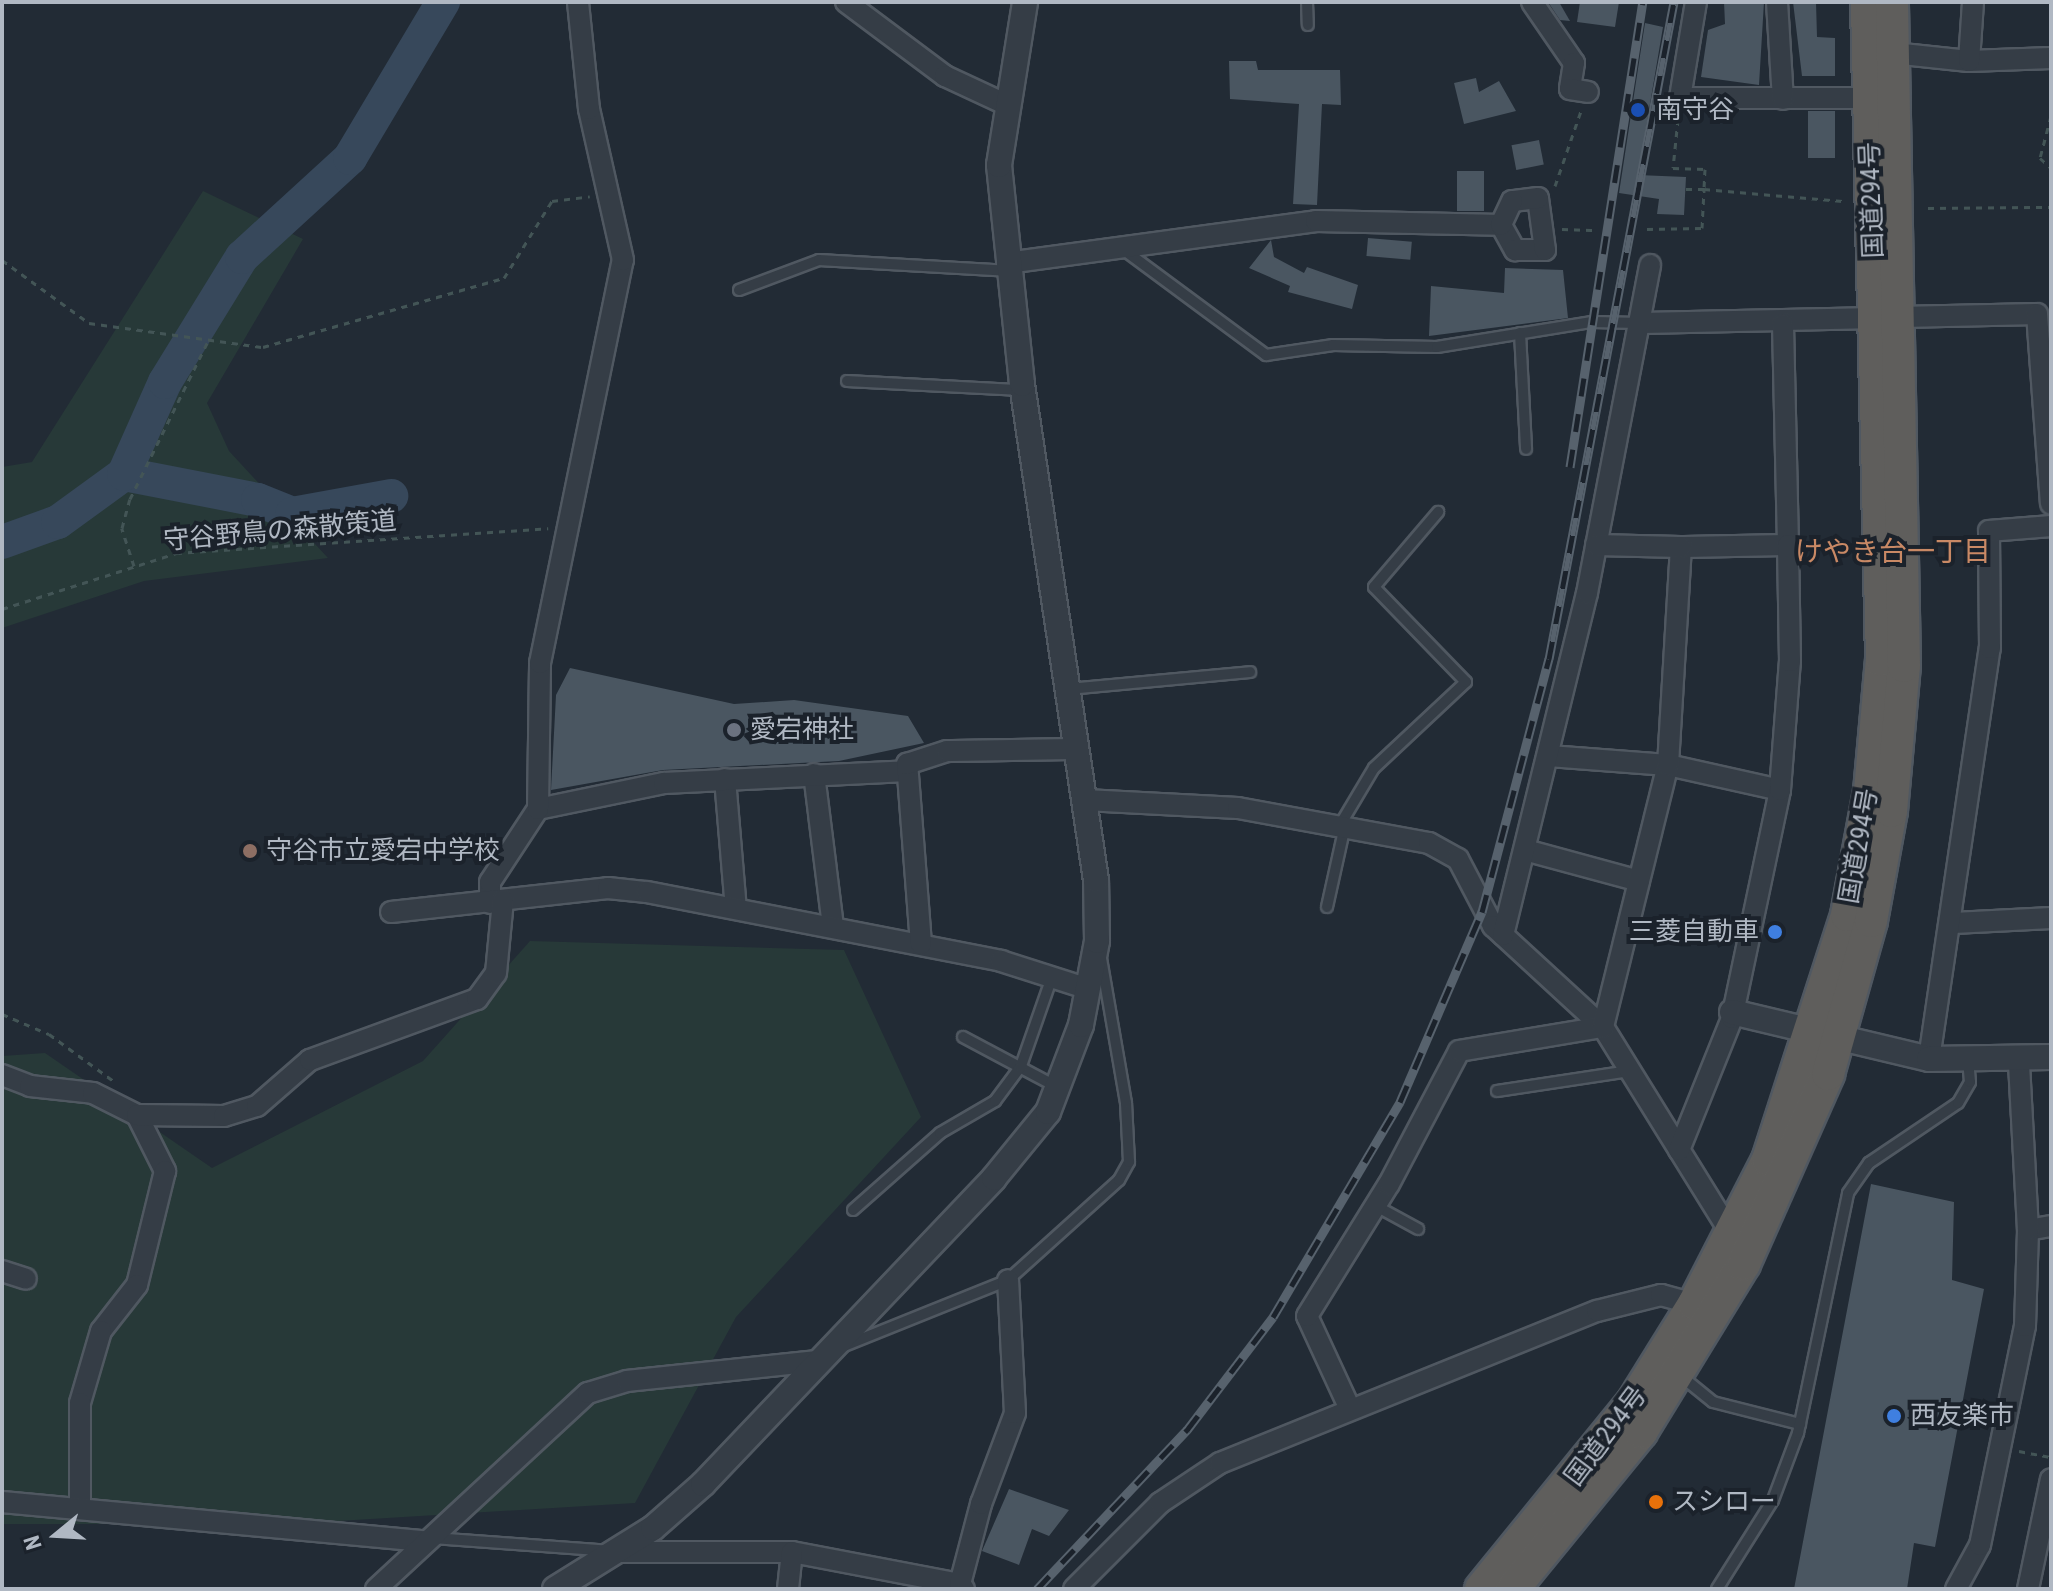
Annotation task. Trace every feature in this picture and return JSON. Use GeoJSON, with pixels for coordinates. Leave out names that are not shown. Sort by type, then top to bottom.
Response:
{"type":"FeatureCollection","features":[{"type":"Feature","properties":{"kind":"highway","name":"国道294号"},"geometry":{"type":"LineString","coordinates":[[1513,1589],[1554,1546],[1680,1375],[1788,1176],[1826,1039],[1870,791],[1882,660],[1888,318],[1881,98],[1867,2]]}},
{"type":"Feature","properties":{"kind":"highway","name":"国道294号"},"geometry":{"type":"LineString","coordinates":[[1881,98],[1893,53],[1892,2]]}},
{"type":"Feature","properties":{"kind":"highway","name":"国道294号"},"geometry":{"type":"LineString","coordinates":[[1481,1589],[1633,1402],[1694,1304],[1732,1235],[1826,1039]]}},
{"type":"Feature","properties":{"kind":"street"},"geometry":{"type":"LineString","coordinates":[[2,1075],[30,1086],[93,1093],[137,1115],[224,1116],[257,1106],[310,1060],[477,999],[496,973],[496,902],[490,882],[538,809],[540,663],[623,260],[589,109],[578,2]]}},
{"type":"Feature","properties":{"kind":"street"},"geometry":{"type":"LineString","coordinates":[[846,2],[945,76],[1003,103]]}},
{"type":"Feature","properties":{"kind":"street"},"geometry":{"type":"LineString","coordinates":[[555,1589],[618,1552],[712,1474],[994,1178],[1060,1088],[1089,989],[1097,941],[1085,800],[1023,390],[1007,267],[999,165],[1003,103],[1025,2]]}},
{"type":"Feature","properties":{"kind":"street"},"geometry":{"type":"LineString","coordinates":[[1532,2],[1574,63],[1570,89],[1588,92]]}},
{"type":"Feature","properties":{"kind":"street"},"geometry":{"type":"LineString","coordinates":[[1696,2],[1680,98],[1881,98]]}},
{"type":"Feature","properties":{"kind":"street"},"geometry":{"type":"LineString","coordinates":[[1777,2],[1783,99]]}},
{"type":"Feature","properties":{"kind":"street"},"geometry":{"type":"LineString","coordinates":[[1969,61],[1973,2]]}},
{"type":"Feature","properties":{"kind":"street"},"geometry":{"type":"LineString","coordinates":[[1893,53],[1969,61],[2051,58]]}},
{"type":"Feature","properties":{"kind":"street"},"geometry":{"type":"LineString","coordinates":[[1538,198],[1546,230],[1545,250],[1515,250],[1501,225],[1512,201],[1538,198]]}},
{"type":"Feature","properties":{"kind":"street"},"geometry":{"type":"LineString","coordinates":[[1007,267],[1276,224],[1501,225]]}},
{"type":"Feature","properties":{"kind":"street"},"geometry":{"type":"LineString","coordinates":[[1503,935],[1549,756],[1596,545],[1642,323],[1650,265]]}},
{"type":"Feature","properties":{"kind":"street"},"geometry":{"type":"LineString","coordinates":[[1642,323],[1783,324],[2037,314],[2051,503]]}},
{"type":"Feature","properties":{"kind":"street"},"geometry":{"type":"LineString","coordinates":[[1679,1150],[1732,1012],[1780,790],[1790,661],[1783,324]]}},
{"type":"Feature","properties":{"kind":"street"},"geometry":{"type":"LineString","coordinates":[[1929,1059],[1954,923],[1990,648],[1989,531],[2051,526]]}},
{"type":"Feature","properties":{"kind":"street"},"geometry":{"type":"LineString","coordinates":[[1596,545],[1788,545]]}},
{"type":"Feature","properties":{"kind":"street"},"geometry":{"type":"LineString","coordinates":[[1603,1027],[1668,765],[1681,547]]}},
{"type":"Feature","properties":{"kind":"street"},"geometry":{"type":"LineString","coordinates":[[921,944],[907,764],[947,751],[1077,749]]}},
{"type":"Feature","properties":{"kind":"street"},"geometry":{"type":"LineString","coordinates":[[1549,756],[1668,765],[1780,790]]}},
{"type":"Feature","properties":{"kind":"street"},"geometry":{"type":"LineString","coordinates":[[538,809],[725,779],[907,771]]}},
{"type":"Feature","properties":{"kind":"street"},"geometry":{"type":"LineString","coordinates":[[814,774],[833,927]]}},
{"type":"Feature","properties":{"kind":"street"},"geometry":{"type":"LineString","coordinates":[[725,779],[736,909]]}},
{"type":"Feature","properties":{"kind":"street"},"geometry":{"type":"LineString","coordinates":[[1085,800],[1238,808],[1429,843],[1458,859],[1482,912],[1603,1027],[1732,1235]]}},
{"type":"Feature","properties":{"kind":"street"},"geometry":{"type":"LineString","coordinates":[[1525,850],[1639,881]]}},
{"type":"Feature","properties":{"kind":"street"},"geometry":{"type":"LineString","coordinates":[[391,912],[608,888],[921,944],[1089,989]]}},
{"type":"Feature","properties":{"kind":"street"},"geometry":{"type":"LineString","coordinates":[[1954,923],[2051,918]]}},
{"type":"Feature","properties":{"kind":"street"},"geometry":{"type":"LineString","coordinates":[[1732,1012],[1826,1039],[1929,1059],[2019,1062],[2051,1057]]}},
{"type":"Feature","properties":{"kind":"street"},"geometry":{"type":"LineString","coordinates":[[1350,1409],[1307,1316],[1376,1206],[1459,1051],[1603,1027]]}},
{"type":"Feature","properties":{"kind":"street"},"geometry":{"type":"LineString","coordinates":[[1956,1589],[1980,1545],[2025,1326],[2028,1230],[2019,1062]]}},
{"type":"Feature","properties":{"kind":"street"},"geometry":{"type":"LineString","coordinates":[[80,1509],[80,1403],[101,1331],[137,1285],[165,1171],[137,1115]]}},
{"type":"Feature","properties":{"kind":"street"},"geometry":{"type":"LineString","coordinates":[[2028,1230],[2051,1226]]}},
{"type":"Feature","properties":{"kind":"street"},"geometry":{"type":"LineString","coordinates":[[2,1271],[26,1279]]}},
{"type":"Feature","properties":{"kind":"street"},"geometry":{"type":"LineString","coordinates":[[618,1552],[792,1552],[962,1586],[1015,1413],[1008,1280]]}},
{"type":"Feature","properties":{"kind":"street"},"geometry":{"type":"LineString","coordinates":[[1074,1589],[1160,1503],[1220,1463],[1597,1311],[1661,1295],[1694,1304]]}},
{"type":"Feature","properties":{"kind":"street"},"geometry":{"type":"LineString","coordinates":[[376,1589],[588,1393],[627,1381],[821,1358]]}},
{"type":"Feature","properties":{"kind":"street"},"geometry":{"type":"LineString","coordinates":[[2028,1589],[2051,1479]]}},
{"type":"Feature","properties":{"kind":"street"},"geometry":{"type":"LineString","coordinates":[[2,1502],[426,1540]]}},
{"type":"Feature","properties":{"kind":"street"},"geometry":{"type":"LineString","coordinates":[[788,1589],[792,1552]]}},
{"type":"Feature","properties":{"kind":"lane"},"geometry":{"type":"LineString","coordinates":[[1307,2],[1308,25]]}},
{"type":"Feature","properties":{"kind":"lane"},"geometry":{"type":"LineString","coordinates":[[1124,250],[1255,353],[1437,347],[1520,333],[1642,323]]}},
{"type":"Feature","properties":{"kind":"lane"},"geometry":{"type":"LineString","coordinates":[[739,290],[819,260],[1007,267]]}},
{"type":"Feature","properties":{"kind":"lane"},"geometry":{"type":"LineString","coordinates":[[1520,333],[1526,449]]}},
{"type":"Feature","properties":{"kind":"lane"},"geometry":{"type":"LineString","coordinates":[[847,381],[1023,390]]}},
{"type":"Feature","properties":{"kind":"lane"},"geometry":{"type":"LineString","coordinates":[[1327,907],[1343,826],[1374,768],[1466,682],[1374,587],[1438,512]]}},
{"type":"Feature","properties":{"kind":"lane"},"geometry":{"type":"LineString","coordinates":[[1068,689],[1250,672]]}},
{"type":"Feature","properties":{"kind":"lane"},"geometry":{"type":"LineString","coordinates":[[821,1358],[1008,1280],[1119,1180],[1129,1162],[1126,1103],[1097,941]]}},
{"type":"Feature","properties":{"kind":"lane"},"geometry":{"type":"LineString","coordinates":[[853,1210],[940,1133],[995,1101],[1021,1066],[1051,980]]}},
{"type":"Feature","properties":{"kind":"lane"},"geometry":{"type":"LineString","coordinates":[[963,1037],[1060,1088]]}},
{"type":"Feature","properties":{"kind":"lane"},"geometry":{"type":"LineString","coordinates":[[1717,1589],[1773,1500],[1800,1424],[1848,1193],[1869,1163],[1958,1103],[1970,1082],[1968,1060]]}},
{"type":"Feature","properties":{"kind":"lane"},"geometry":{"type":"LineString","coordinates":[[1497,1091],[1630,1071]]}},
{"type":"Feature","properties":{"kind":"lane"},"geometry":{"type":"LineString","coordinates":[[1376,1206],[1418,1229]]}},
{"type":"Feature","properties":{"kind":"lane"},"geometry":{"type":"LineString","coordinates":[[1680,1375],[1713,1402],[1800,1424]]}},
{"type":"Feature","properties":{"kind":"lane"},"geometry":{"type":"LineString","coordinates":[[426,1540],[618,1552]]}},
{"type":"Feature","properties":{"kind":"path"},"geometry":{"type":"LineString","coordinates":[[1564,150],[1588,92]]}},
{"type":"Feature","properties":{"kind":"path"},"geometry":{"type":"LineString","coordinates":[[1647,229],[1702,228],[1705,169],[1673,168],[1680,98]]}},
{"type":"Feature","properties":{"kind":"path"},"geometry":{"type":"LineString","coordinates":[[2051,116],[2040,158],[2051,168]]}},
{"type":"Feature","properties":{"kind":"path"},"geometry":{"type":"LineString","coordinates":[[1686,189],[1842,201]]}},
{"type":"Feature","properties":{"kind":"path"},"geometry":{"type":"LineString","coordinates":[[2,260],[89,323],[263,347],[504,278],[552,201],[610,193]]}},
{"type":"Feature","properties":{"kind":"path"},"geometry":{"type":"LineString","coordinates":[[1928,208],[2051,207]]}},
{"type":"Feature","properties":{"kind":"path"},"geometry":{"type":"LineString","coordinates":[[1546,230],[1598,230]]}},
{"type":"Feature","properties":{"kind":"path"},"geometry":{"type":"LineString","coordinates":[[134,566],[122,528],[130,499],[209,339]]}},
{"type":"Feature","properties":{"kind":"path","name":"守谷野鳥の森散策道"},"geometry":{"type":"LineString","coordinates":[[2,609],[176,553],[568,527]]}},
{"type":"Feature","properties":{"kind":"path"},"geometry":{"type":"LineString","coordinates":[[2,1014],[110,1074],[137,1115]]}},
{"type":"Feature","properties":{"kind":"path"},"geometry":{"type":"LineString","coordinates":[[1999,1447],[2051,1457]]}},
{"type":"Feature","properties":{"kind":"shaded area"},"geometry":{"type":"Polygon","coordinates":[[[203,191],[303,239],[207,403],[229,451],[328,558],[144,581],[2,628],[2,467],[32,462],[203,191]]]}},
{"type":"Feature","properties":{"kind":"shaded area"},"geometry":{"type":"Polygon","coordinates":[[[530,941],[844,950],[921,1117],[736,1317],[635,1503],[289,1524],[2,1524],[2,1056],[45,1053],[212,1168],[423,1061],[530,941]]]}},
{"type":"Feature","properties":{"kind":"building"},"geometry":{"type":"Polygon","coordinates":[[[1548,2],[1559,2],[1570,21],[1560,20],[1548,2]]]}},
{"type":"Feature","properties":{"kind":"building"},"geometry":{"type":"Polygon","coordinates":[[[1580,2],[1619,2],[1615,27],[1577,22],[1580,2]]]}},
{"type":"Feature","properties":{"kind":"building"},"geometry":{"type":"Polygon","coordinates":[[[1724,2],[1764,2],[1759,85],[1701,77],[1708,30],[1725,24],[1724,2]]]}},
{"type":"Feature","properties":{"kind":"building"},"geometry":{"type":"Polygon","coordinates":[[[1793,2],[1816,2],[1817,37],[1835,38],[1835,76],[1802,76],[1793,2]]]}},
{"type":"Feature","properties":{"kind":"building"},"geometry":{"type":"Polygon","coordinates":[[[1645,23],[1663,27],[1638,175],[1686,177],[1684,215],[1657,214],[1659,199],[1619,193],[1645,23]]]}},
{"type":"Feature","properties":{"kind":"building"},"geometry":{"type":"Polygon","coordinates":[[[1229,61],[1256,61],[1258,70],[1340,70],[1341,105],[1322,104],[1317,205],[1293,204],[1299,104],[1230,99],[1229,61]]]}},
{"type":"Feature","properties":{"kind":"building"},"geometry":{"type":"Polygon","coordinates":[[[1476,78],[1479,92],[1499,81],[1516,111],[1464,124],[1454,83],[1476,78]]]}},
{"type":"Feature","properties":{"kind":"building"},"geometry":{"type":"Polygon","coordinates":[[[1808,111],[1835,111],[1835,158],[1808,158],[1808,111]]]}},
{"type":"Feature","properties":{"kind":"building"},"geometry":{"type":"Polygon","coordinates":[[[1539,140],[1544,165],[1516,170],[1512,145],[1539,140]]]}},
{"type":"Feature","properties":{"kind":"building"},"geometry":{"type":"Polygon","coordinates":[[[1457,171],[1484,171],[1484,211],[1457,211],[1457,171]]]}},
{"type":"Feature","properties":{"kind":"building"},"geometry":{"type":"Polygon","coordinates":[[[1368,238],[1412,242],[1410,260],[1366,256],[1368,238]]]}},
{"type":"Feature","properties":{"kind":"building"},"geometry":{"type":"Polygon","coordinates":[[[1271,240],[1274,257],[1304,273],[1307,267],[1358,285],[1352,309],[1288,292],[1290,286],[1249,268],[1271,240]]]}},
{"type":"Feature","properties":{"kind":"building"},"geometry":{"type":"Polygon","coordinates":[[[1505,268],[1563,270],[1568,318],[1429,336],[1431,286],[1504,293],[1505,268]]]}},
{"type":"Feature","properties":{"kind":"building","name":"愛宕神社"},"geometry":{"type":"Polygon","coordinates":[[[570,668],[734,704],[794,700],[908,716],[924,743],[839,761],[663,770],[551,790],[556,695],[570,668]]]}},
{"type":"Feature","properties":{"kind":"building","name":"西友楽市"},"geometry":{"type":"Polygon","coordinates":[[[1871,1184],[1954,1202],[1952,1280],[1984,1289],[1935,1547],[1914,1543],[1907,1589],[1794,1589],[1871,1184]]]}},
{"type":"Feature","properties":{"kind":"building"},"geometry":{"type":"Polygon","coordinates":[[[1009,1489],[1069,1510],[1049,1536],[1032,1529],[1019,1565],[982,1551],[1009,1489]]]}},
{"type":"Feature","properties":{"kind":"waterway"},"geometry":{"type":"LineString","coordinates":[[2,542],[58,522],[124,474],[165,382],[242,257],[350,158],[443,2]]}},
{"type":"Feature","properties":{"kind":"waterway"},"geometry":{"type":"LineString","coordinates":[[124,474],[258,500],[292,514],[391,496]]}},
{"type":"Feature","properties":{"kind":"railway"},"geometry":{"type":"LineString","coordinates":[[1570,467],[1643,2]]}},
{"type":"Feature","properties":{"kind":"railway"},"geometry":{"type":"LineString","coordinates":[[1037,1589],[1187,1430],[1273,1317],[1400,1102],[1482,912],[1549,659],[1674,2]]}},
{"type":"Feature","properties":{"kind":"place","name":"南守谷"},"geometry":{"type":"Point","coordinates":[1638,110]}},
{"type":"Feature","properties":{"kind":"place","name":"愛宕神社"},"geometry":{"type":"Point","coordinates":[734,730]}},
{"type":"Feature","properties":{"kind":"place","name":"守谷市立愛宕中学校"},"geometry":{"type":"Point","coordinates":[250,851]}},
{"type":"Feature","properties":{"kind":"place","name":"三菱自動車"},"geometry":{"type":"Point","coordinates":[1775,932]}},
{"type":"Feature","properties":{"kind":"place","name":"西友楽市"},"geometry":{"type":"Point","coordinates":[1894,1416]}},
{"type":"Feature","properties":{"kind":"place","name":"スシロー"},"geometry":{"type":"Point","coordinates":[1656,1502]}},
{"type":"Feature","properties":{"kind":"district","name":"けやき台一丁目"},"geometry":{"type":"Point","coordinates":[1893,552]}}]}
